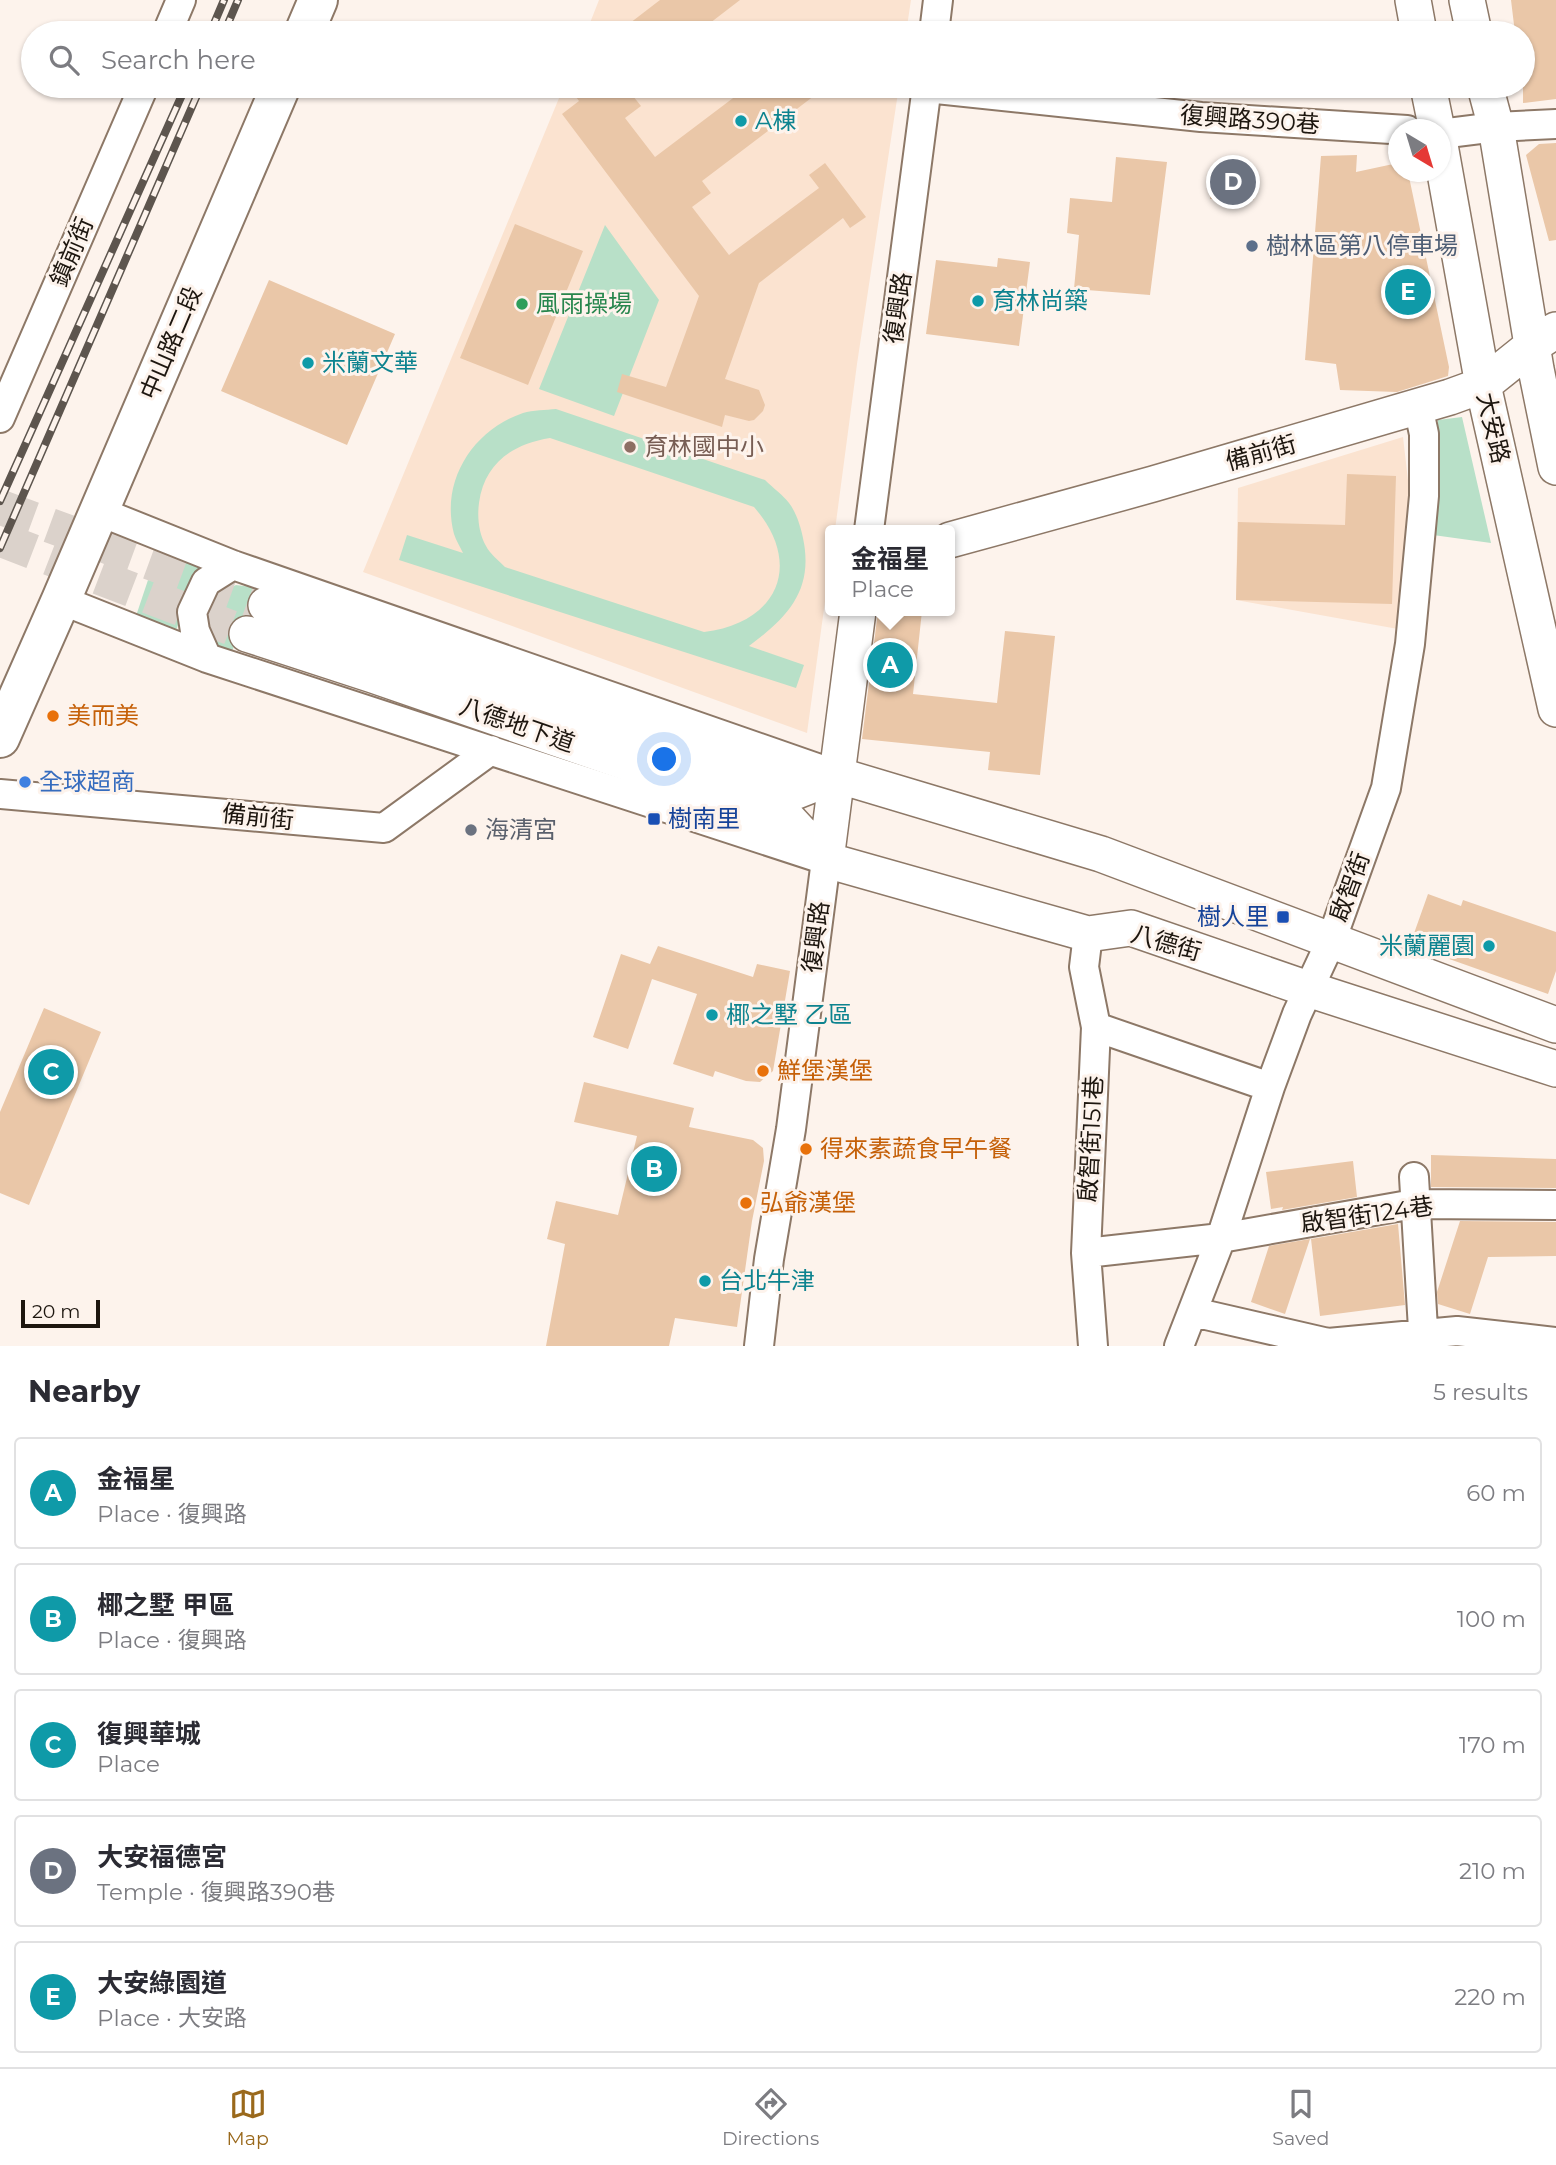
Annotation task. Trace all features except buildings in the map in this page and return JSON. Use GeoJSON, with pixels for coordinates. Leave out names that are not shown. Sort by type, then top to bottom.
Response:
{"type":"FeatureCollection","features":[{"type":"Feature","properties":{"kind":"main road"},"geometry":{"type":"LineString","coordinates":[[309,21],[318,0]]}},
{"type":"Feature","properties":{"kind":"main road","name":"中山路二段"},"geometry":{"type":"LineString","coordinates":[[0,738],[276,98]]}},
{"type":"Feature","properties":{"kind":"street"},"geometry":{"type":"LineString","coordinates":[[172,21],[181,0]]}},
{"type":"Feature","properties":{"kind":"street"},"geometry":{"type":"LineString","coordinates":[[935,21],[938,0]]}},
{"type":"Feature","properties":{"kind":"street"},"geometry":{"type":"LineString","coordinates":[[1413,0],[1417,21]]}},
{"type":"Feature","properties":{"kind":"street"},"geometry":{"type":"LineString","coordinates":[[1467,0],[1471,21]]}},
{"type":"Feature","properties":{"kind":"street","name":"鎮前街"},"geometry":{"type":"LineString","coordinates":[[0,418],[139,98]]}},
{"type":"Feature","properties":{"kind":"street","name":"復興路"},"geometry":{"type":"LineString","coordinates":[[870,525],[926,98]]}},
{"type":"Feature","properties":{"kind":"street","name":"復興路390巷"},"geometry":{"type":"LineString","coordinates":[[1027,98],[1201,117],[1388,129]]}},
{"type":"Feature","properties":{"kind":"street"},"geometry":{"type":"LineString","coordinates":[[1430,98],[1435,119]]}},
{"type":"Feature","properties":{"kind":"street"},"geometry":{"type":"LineString","coordinates":[[1488,98],[1545,338],[1536,369],[1556,467]]}},
{"type":"Feature","properties":{"kind":"street"},"geometry":{"type":"LineString","coordinates":[[1451,133],[1556,124]]}},
{"type":"Feature","properties":{"kind":"street","name":"大安路"},"geometry":{"type":"LineString","coordinates":[[1447,182],[1483,385],[1556,709]]}},
{"type":"Feature","properties":{"kind":"street","name":"備前街"},"geometry":{"type":"LineString","coordinates":[[955,539],[1153,484],[1483,385],[1545,338]]}},
{"type":"Feature","properties":{"kind":"street","name":"啟智街"},"geometry":{"type":"LineString","coordinates":[[1179,1346],[1221,1238],[1270,1087],[1308,989],[1331,941],[1387,788],[1410,644],[1424,496],[1424,434],[1418,406]]}},
{"type":"Feature","properties":{"kind":"street"},"geometry":{"type":"LineString","coordinates":[[98,511],[233,565],[837,775],[1101,854],[1556,1025]]}},
{"type":"Feature","properties":{"kind":"street"},"geometry":{"type":"LineString","coordinates":[[207,658],[195,631],[192,612],[206,582],[233,565]]}},
{"type":"Feature","properties":{"kind":"street"},"geometry":{"type":"LineString","coordinates":[[61,600],[207,658],[826,860]]}},
{"type":"Feature","properties":{"kind":"street","name":"八德地下道"},"geometry":{"type":"LineString","coordinates":[[266,605],[790,805]]}},
{"type":"Feature","properties":{"kind":"street","name":"復興路"},"geometry":{"type":"LineString","coordinates":[[759,1346],[769,1259],[791,1129],[858,616]]}},
{"type":"Feature","properties":{"kind":"street","name":"八德地下道"},"geometry":{"type":"LineString","coordinates":[[247,635],[790,805]]}},
{"type":"Feature","properties":{"kind":"street","name":"備前街"},"geometry":{"type":"LineString","coordinates":[[0,794],[384,828],[491,750]]}},
{"type":"Feature","properties":{"kind":"street"},"geometry":{"type":"LineString","coordinates":[[826,860],[790,805],[837,775]]}},
{"type":"Feature","properties":{"kind":"street","name":"八德街"},"geometry":{"type":"LineString","coordinates":[[826,860],[1088,934],[1131,928],[1308,989],[1556,1069]]}},
{"type":"Feature","properties":{"kind":"street","name":"啟智街151巷"},"geometry":{"type":"LineString","coordinates":[[1088,934],[1084,967],[1096,1027],[1086,1253],[1093,1346]]}},
{"type":"Feature","properties":{"kind":"street"},"geometry":{"type":"LineString","coordinates":[[1096,1027],[1270,1087]]}},
{"type":"Feature","properties":{"kind":"street"},"geometry":{"type":"LineString","coordinates":[[1414,1190],[1424,1340]]}},
{"type":"Feature","properties":{"kind":"street","name":"啟智街124巷"},"geometry":{"type":"LineString","coordinates":[[1086,1253],[1221,1238],[1414,1190],[1556,1205]]}},
{"type":"Feature","properties":{"kind":"street"},"geometry":{"type":"LineString","coordinates":[[1194,1312],[1328,1343],[1424,1340],[1457,1331],[1554,1343]]}},
{"type":"Feature","properties":{"kind":"shaded area"},"geometry":{"type":"Polygon","coordinates":[[[599,0],[911,0],[908,21],[591,21],[599,0]]]}},
{"type":"Feature","properties":{"kind":"shaded area","name":"育林國中小"},"geometry":{"type":"Polygon","coordinates":[[[559,98],[897,98],[836,525],[825,525],[825,602],[807,733],[363,572],[559,98]]]}},
{"type":"Feature","properties":{"kind":"shaded area"},"geometry":{"type":"Polygon","coordinates":[[[1403,437],[1409,489],[1404,590],[1398,629],[1236,600],[1238,488],[1403,437]]]}},
{"type":"Feature","properties":{"kind":"green space"},"geometry":{"type":"Polygon","coordinates":[[[605,225],[659,300],[614,416],[539,389],[605,225]]]}},
{"type":"Feature","properties":{"kind":"green space"},"geometry":{"type":"Polygon","coordinates":[[[556,409],[765,480],[787,500],[800,524],[805,573],[795,601],[786,613],[749,646],[804,665],[796,688],[399,560],[407,535],[463,553],[454,534],[451,514],[456,477],[464,460],[489,432],[505,421],[527,412],[556,409]],[[550,438],[524,445],[502,458],[487,477],[478,514],[484,541],[490,552],[505,567],[704,632],[750,617],[766,604],[776,588],[780,569],[778,549],[769,528],[754,507],[550,438]]]}},
{"type":"Feature","properties":{"kind":"green space"},"geometry":{"type":"Polygon","coordinates":[[[1462,417],[1491,543],[1433,535],[1438,420],[1462,417]]]}},
{"type":"Feature","properties":{"kind":"green space"},"geometry":{"type":"Polygon","coordinates":[[[159,552],[201,568],[174,635],[134,622],[148,580],[169,586],[173,578],[153,570],[159,552]]]}},
{"type":"Feature","properties":{"kind":"green space"},"geometry":{"type":"Polygon","coordinates":[[[236,585],[260,588],[228,660],[214,652],[201,622],[214,599],[236,585]]]}},
{"type":"Feature","properties":{"kind":"tunnel"},"geometry":{"type":"LineString","coordinates":[[0,507],[266,605]]}},
{"type":"Feature","properties":{"kind":"tunnel"},"geometry":{"type":"LineString","coordinates":[[0,539],[247,634]]}},
{"type":"Feature","properties":{"kind":"railway"},"geometry":{"type":"LineString","coordinates":[[215,21],[224,0]]}},
{"type":"Feature","properties":{"kind":"railway"},"geometry":{"type":"LineString","coordinates":[[229,21],[238,0]]}},
{"type":"Feature","properties":{"kind":"railway"},"geometry":{"type":"LineString","coordinates":[[0,501],[181,98]]}},
{"type":"Feature","properties":{"kind":"railway"},"geometry":{"type":"LineString","coordinates":[[0,548],[196,98]]}},
{"type":"Feature","properties":{"kind":"place","name":"A棟"},"geometry":{"type":"Point","coordinates":[741,121]}},
{"type":"Feature","properties":{"kind":"place","name":"大安福德宮"},"geometry":{"type":"Point","coordinates":[1233,182]}},
{"type":"Feature","properties":{"kind":"place","name":"樹林區第八停車場"},"geometry":{"type":"Point","coordinates":[1252,246]}},
{"type":"Feature","properties":{"kind":"place","name":"大安綠園道"},"geometry":{"type":"Point","coordinates":[1408,292]}},
{"type":"Feature","properties":{"kind":"place","name":"育林尚築"},"geometry":{"type":"Point","coordinates":[978,301]}},
{"type":"Feature","properties":{"kind":"place","name":"風雨操場"},"geometry":{"type":"Point","coordinates":[522,304]}},
{"type":"Feature","properties":{"kind":"place","name":"米蘭文華"},"geometry":{"type":"Point","coordinates":[308,363]}},
{"type":"Feature","properties":{"kind":"place","name":"育林國中小"},"geometry":{"type":"Point","coordinates":[630,447]}},
{"type":"Feature","properties":{"kind":"place","name":"金福星"},"geometry":{"type":"Point","coordinates":[890,665]}},
{"type":"Feature","properties":{"kind":"place","name":"美而美"},"geometry":{"type":"Point","coordinates":[53,716]}},
{"type":"Feature","properties":{"kind":"place","name":"全球超商"},"geometry":{"type":"Point","coordinates":[25,782]}},
{"type":"Feature","properties":{"kind":"place","name":"樹南里"},"geometry":{"type":"Point","coordinates":[654,819]}},
{"type":"Feature","properties":{"kind":"place","name":"海清宮"},"geometry":{"type":"Point","coordinates":[471,830]}},
{"type":"Feature","properties":{"kind":"place","name":"樹人里"},"geometry":{"type":"Point","coordinates":[1283,917]}},
{"type":"Feature","properties":{"kind":"place","name":"米蘭麗園"},"geometry":{"type":"Point","coordinates":[1489,946]}},
{"type":"Feature","properties":{"kind":"place","name":"椰之墅 乙區"},"geometry":{"type":"Point","coordinates":[712,1015]}},
{"type":"Feature","properties":{"kind":"place","name":"鮮堡漢堡"},"geometry":{"type":"Point","coordinates":[763,1071]}},
{"type":"Feature","properties":{"kind":"place","name":"復興華城"},"geometry":{"type":"Point","coordinates":[51,1072]}},
{"type":"Feature","properties":{"kind":"place","name":"得來素蔬食早午餐"},"geometry":{"type":"Point","coordinates":[806,1149]}},
{"type":"Feature","properties":{"kind":"place","name":"椰之墅 甲區"},"geometry":{"type":"Point","coordinates":[654,1169]}},
{"type":"Feature","properties":{"kind":"place","name":"弘爺漢堡"},"geometry":{"type":"Point","coordinates":[746,1203]}},
{"type":"Feature","properties":{"kind":"place","name":"台北牛津"},"geometry":{"type":"Point","coordinates":[705,1281]}}]}
